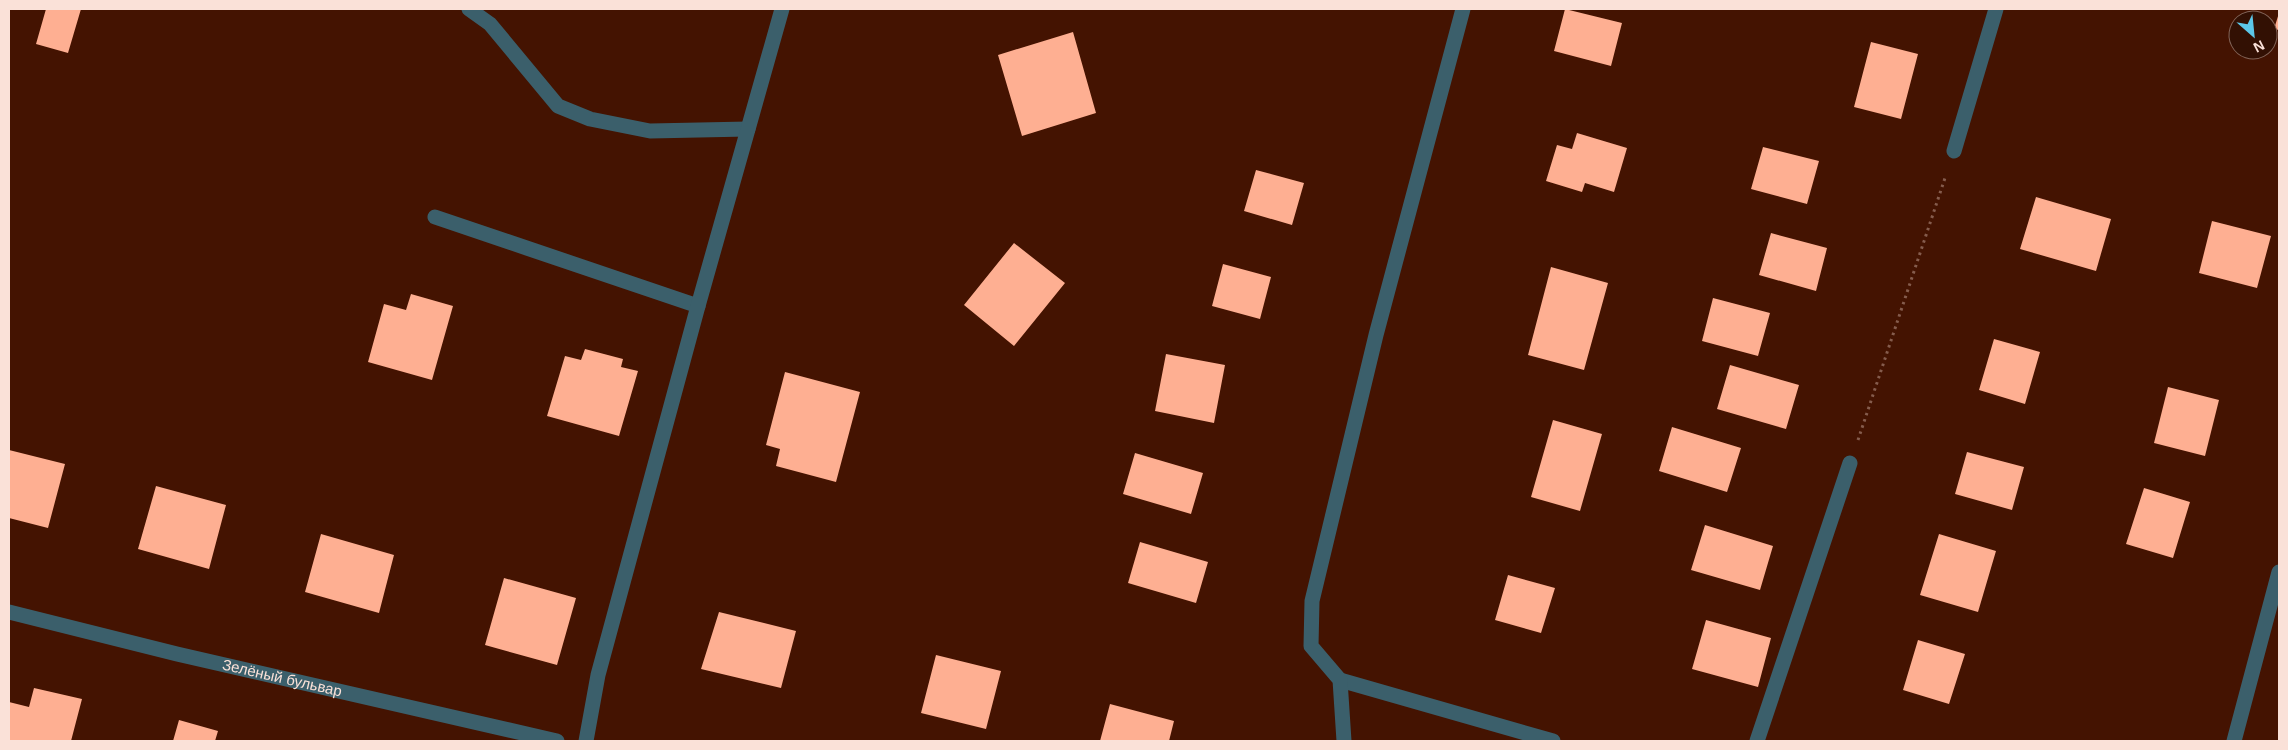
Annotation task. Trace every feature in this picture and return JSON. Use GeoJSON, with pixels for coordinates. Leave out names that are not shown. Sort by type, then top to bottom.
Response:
{"type":"FeatureCollection","features":[{"type":"Feature","properties":{"kind":"street"},"geometry":{"type":"LineString","coordinates":[[469,9],[490,24],[558,106],[590,119],[650,131],[748,129]]}},
{"type":"Feature","properties":{"kind":"street"},"geometry":{"type":"LineString","coordinates":[[586,741],[598,675],[698,306],[782,9]]}},
{"type":"Feature","properties":{"kind":"street"},"geometry":{"type":"LineString","coordinates":[[1463,9],[1376,335],[1312,601],[1311,646],[1340,680],[1553,741]]}},
{"type":"Feature","properties":{"kind":"street"},"geometry":{"type":"LineString","coordinates":[[1954,151],[1996,9]]}},
{"type":"Feature","properties":{"kind":"street"},"geometry":{"type":"LineString","coordinates":[[435,217],[698,306]]}},
{"type":"Feature","properties":{"kind":"street"},"geometry":{"type":"LineString","coordinates":[[1757,741],[1850,463]]}},
{"type":"Feature","properties":{"kind":"street"},"geometry":{"type":"LineString","coordinates":[[2234,741],[2279,572]]}},
{"type":"Feature","properties":{"kind":"street","name":"Зелёный бульвар"},"geometry":{"type":"LineString","coordinates":[[9,612],[186,656],[557,741]]}},
{"type":"Feature","properties":{"kind":"street"},"geometry":{"type":"LineString","coordinates":[[1340,680],[1344,741]]}},
{"type":"Feature","properties":{"kind":"path"},"geometry":{"type":"LineString","coordinates":[[1850,463],[1954,151]]}},
{"type":"Feature","properties":{"kind":"building"},"geometry":{"type":"Polygon","coordinates":[[[46,9],[81,9],[68,53],[36,44],[46,9]]]}},
{"type":"Feature","properties":{"kind":"building"},"geometry":{"type":"Polygon","coordinates":[[[1565,9],[1622,23],[1611,66],[1554,51],[1565,9]]]}},
{"type":"Feature","properties":{"kind":"building"},"geometry":{"type":"Polygon","coordinates":[[[1073,32],[1096,113],[1022,136],[998,55],[1073,32]]]}},
{"type":"Feature","properties":{"kind":"building"},"geometry":{"type":"Polygon","coordinates":[[[1871,42],[1918,54],[1901,119],[1854,107],[1871,42]]]}},
{"type":"Feature","properties":{"kind":"building"},"geometry":{"type":"Polygon","coordinates":[[[1577,133],[1627,148],[1614,192],[1585,183],[1582,192],[1546,181],[1557,145],[1572,149],[1577,133]]]}},
{"type":"Feature","properties":{"kind":"building"},"geometry":{"type":"Polygon","coordinates":[[[1763,147],[1819,161],[1807,204],[1751,189],[1763,147]]]}},
{"type":"Feature","properties":{"kind":"building"},"geometry":{"type":"Polygon","coordinates":[[[1256,170],[1304,183],[1292,225],[1244,211],[1256,170]]]}},
{"type":"Feature","properties":{"kind":"building"},"geometry":{"type":"Polygon","coordinates":[[[2036,197],[2111,219],[2096,271],[2020,249],[2036,197]]]}},
{"type":"Feature","properties":{"kind":"building"},"geometry":{"type":"Polygon","coordinates":[[[2212,221],[2271,236],[2257,288],[2199,273],[2212,221]]]}},
{"type":"Feature","properties":{"kind":"building"},"geometry":{"type":"Polygon","coordinates":[[[1771,233],[1827,248],[1816,291],[1759,275],[1771,233]]]}},
{"type":"Feature","properties":{"kind":"building"},"geometry":{"type":"Polygon","coordinates":[[[1014,243],[1065,283],[1014,346],[964,305],[1014,243]]]}},
{"type":"Feature","properties":{"kind":"building"},"geometry":{"type":"Polygon","coordinates":[[[1223,264],[1271,277],[1260,319],[1212,306],[1223,264]]]}},
{"type":"Feature","properties":{"kind":"building"},"geometry":{"type":"Polygon","coordinates":[[[1551,267],[1608,283],[1584,370],[1528,355],[1551,267]]]}},
{"type":"Feature","properties":{"kind":"building"},"geometry":{"type":"Polygon","coordinates":[[[411,294],[453,306],[432,380],[368,362],[384,304],[406,310],[411,294]]]}},
{"type":"Feature","properties":{"kind":"building"},"geometry":{"type":"Polygon","coordinates":[[[1713,298],[1770,313],[1758,356],[1702,341],[1713,298]]]}},
{"type":"Feature","properties":{"kind":"building"},"geometry":{"type":"Polygon","coordinates":[[[1994,339],[2040,352],[2025,404],[1979,390],[1994,339]]]}},
{"type":"Feature","properties":{"kind":"building"},"geometry":{"type":"Polygon","coordinates":[[[585,349],[623,359],[621,367],[638,371],[619,436],[547,416],[565,356],[581,360],[585,349]]]}},
{"type":"Feature","properties":{"kind":"building"},"geometry":{"type":"Polygon","coordinates":[[[1166,354],[1225,365],[1214,423],[1155,411],[1166,354]]]}},
{"type":"Feature","properties":{"kind":"building"},"geometry":{"type":"Polygon","coordinates":[[[1730,365],[1799,385],[1786,429],[1717,409],[1730,365]]]}},
{"type":"Feature","properties":{"kind":"building"},"geometry":{"type":"Polygon","coordinates":[[[785,372],[860,392],[836,482],[776,466],[780,449],[766,445],[785,372]]]}},
{"type":"Feature","properties":{"kind":"building"},"geometry":{"type":"Polygon","coordinates":[[[2168,387],[2219,400],[2205,456],[2154,443],[2168,387]]]}},
{"type":"Feature","properties":{"kind":"building"},"geometry":{"type":"Polygon","coordinates":[[[1553,420],[1602,434],[1580,511],[1531,497],[1553,420]]]}},
{"type":"Feature","properties":{"kind":"building"},"geometry":{"type":"Polygon","coordinates":[[[1672,427],[1741,448],[1727,492],[1659,471],[1672,427]]]}},
{"type":"Feature","properties":{"kind":"building"},"geometry":{"type":"Polygon","coordinates":[[[9,450],[65,464],[48,528],[9,518],[9,450]]]}},
{"type":"Feature","properties":{"kind":"building"},"geometry":{"type":"Polygon","coordinates":[[[1967,452],[2024,467],[2012,510],[1955,494],[1967,452]]]}},
{"type":"Feature","properties":{"kind":"building"},"geometry":{"type":"Polygon","coordinates":[[[1135,453],[1203,473],[1191,514],[1123,494],[1135,453]]]}},
{"type":"Feature","properties":{"kind":"building"},"geometry":{"type":"Polygon","coordinates":[[[156,486],[226,505],[209,569],[138,549],[156,486]]]}},
{"type":"Feature","properties":{"kind":"building"},"geometry":{"type":"Polygon","coordinates":[[[2144,488],[2190,502],[2173,558],[2126,544],[2144,488]]]}},
{"type":"Feature","properties":{"kind":"building"},"geometry":{"type":"Polygon","coordinates":[[[1705,525],[1773,546],[1760,590],[1691,570],[1705,525]]]}},
{"type":"Feature","properties":{"kind":"building"},"geometry":{"type":"Polygon","coordinates":[[[321,534],[394,555],[379,613],[305,592],[321,534]]]}},
{"type":"Feature","properties":{"kind":"building"},"geometry":{"type":"Polygon","coordinates":[[[1939,534],[1996,551],[1978,612],[1920,595],[1939,534]]]}},
{"type":"Feature","properties":{"kind":"building"},"geometry":{"type":"Polygon","coordinates":[[[1140,542],[1208,562],[1196,603],[1128,583],[1140,542]]]}},
{"type":"Feature","properties":{"kind":"building"},"geometry":{"type":"Polygon","coordinates":[[[1508,575],[1555,588],[1541,633],[1495,620],[1508,575]]]}},
{"type":"Feature","properties":{"kind":"building"},"geometry":{"type":"Polygon","coordinates":[[[504,578],[576,598],[557,665],[485,645],[504,578]]]}},
{"type":"Feature","properties":{"kind":"building"},"geometry":{"type":"Polygon","coordinates":[[[719,612],[796,631],[781,688],[701,669],[719,612]]]}},
{"type":"Feature","properties":{"kind":"building"},"geometry":{"type":"Polygon","coordinates":[[[1706,620],[1771,638],[1758,687],[1692,669],[1706,620]]]}},
{"type":"Feature","properties":{"kind":"building"},"geometry":{"type":"Polygon","coordinates":[[[1918,640],[1965,654],[1949,704],[1903,690],[1918,640]]]}},
{"type":"Feature","properties":{"kind":"building"},"geometry":{"type":"Polygon","coordinates":[[[936,655],[1001,671],[986,729],[921,713],[936,655]]]}},
{"type":"Feature","properties":{"kind":"building"},"geometry":{"type":"Polygon","coordinates":[[[34,688],[82,699],[71,741],[9,741],[9,702],[29,707],[34,688]]]}},
{"type":"Feature","properties":{"kind":"building"},"geometry":{"type":"Polygon","coordinates":[[[1110,704],[1174,721],[1169,741],[1100,741],[1110,704]]]}},
{"type":"Feature","properties":{"kind":"building"},"geometry":{"type":"Polygon","coordinates":[[[179,720],[218,731],[215,741],[173,741],[179,720]]]}}]}
